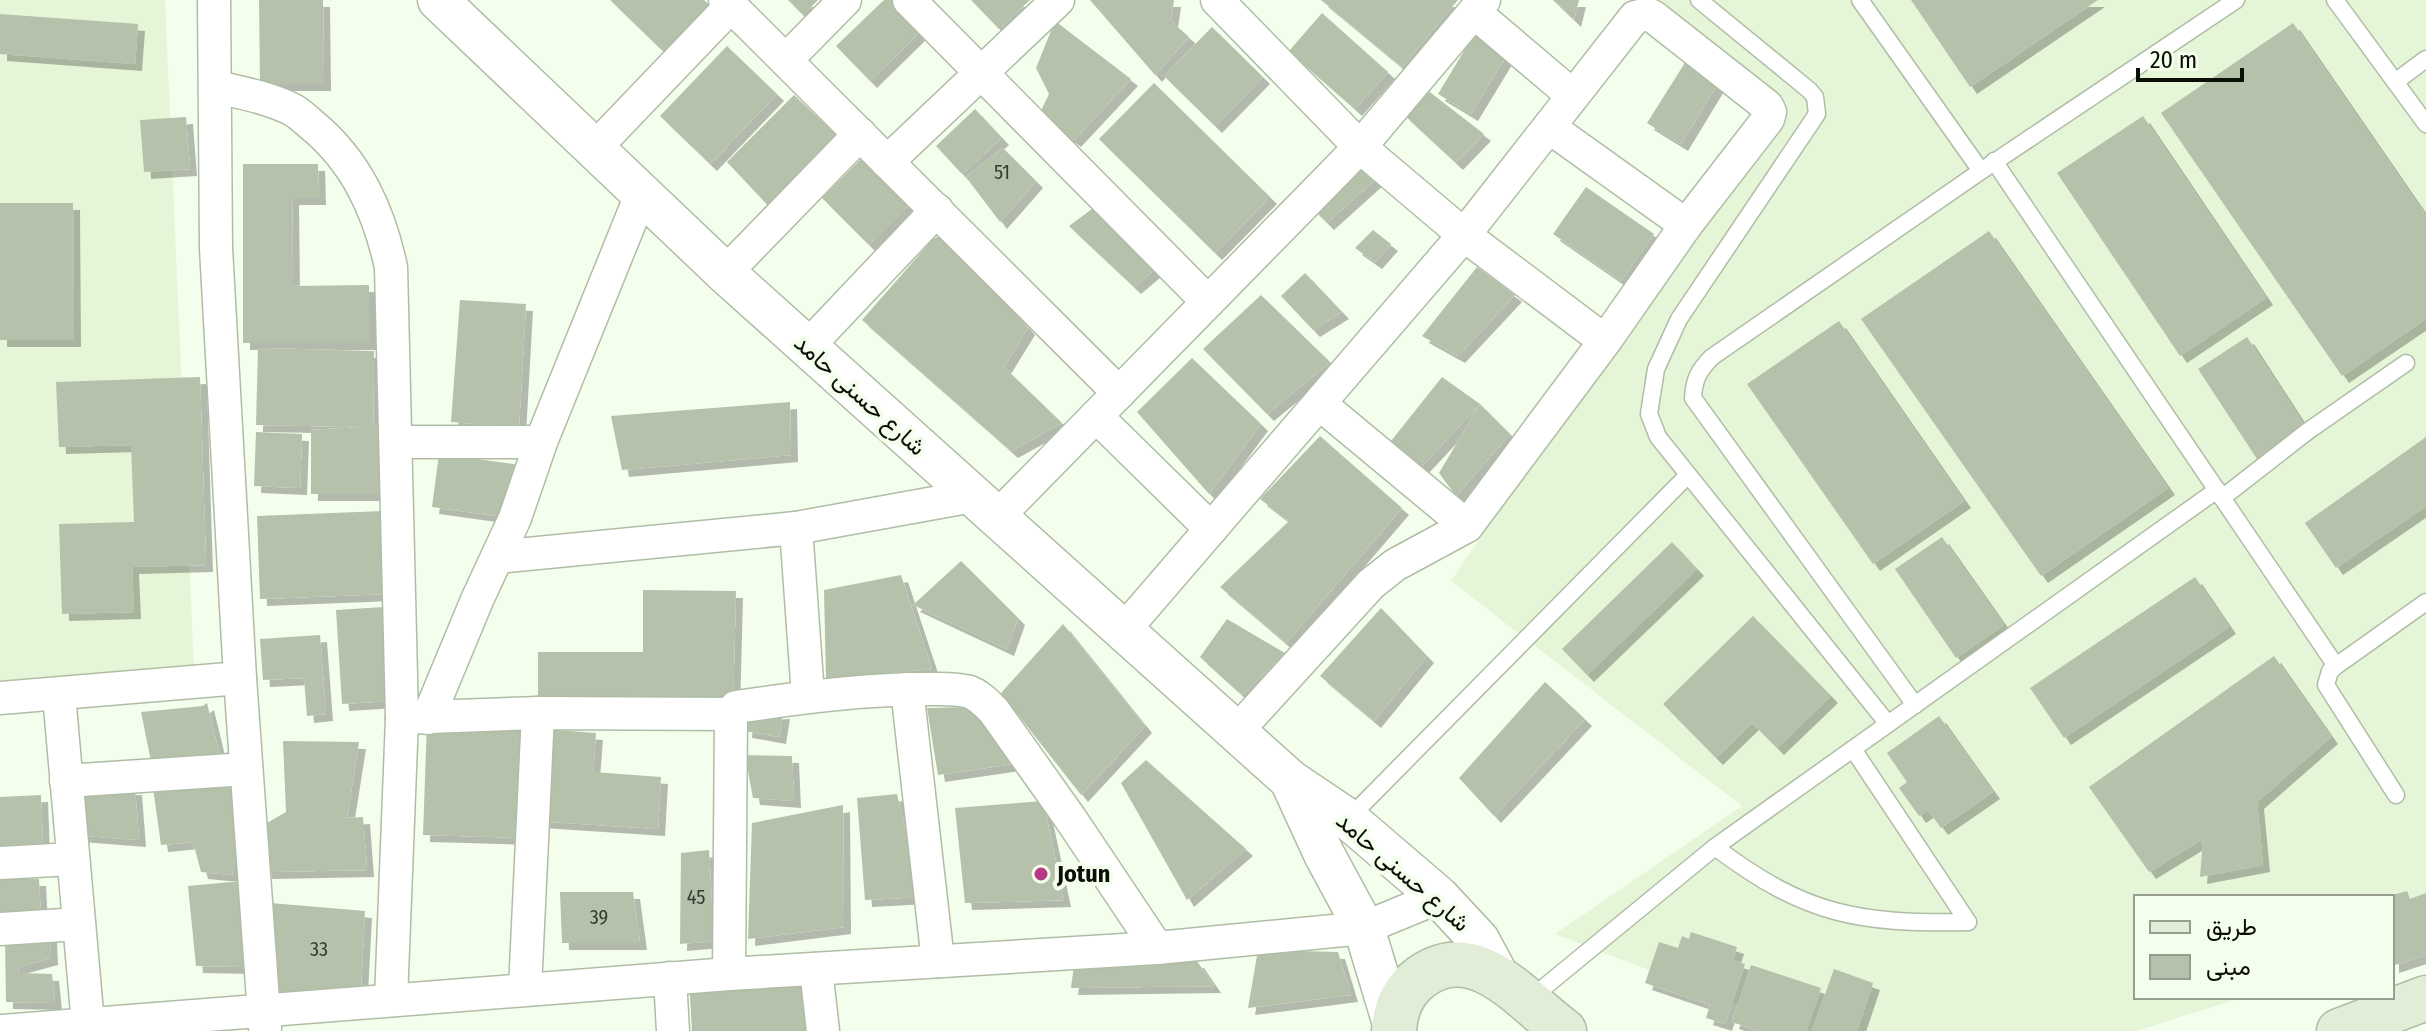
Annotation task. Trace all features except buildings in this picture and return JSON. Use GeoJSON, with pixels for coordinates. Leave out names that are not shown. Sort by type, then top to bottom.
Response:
{"type":"FeatureCollection","features":[{"type":"Feature","properties":{"kind":"main road"},"geometry":{"type":"LineString","coordinates":[[1394,1029],[1399,1004],[1412,984],[1432,970],[1455,964],[1479,967],[1564,1031]]}},
{"type":"Feature","properties":{"kind":"main road"},"geometry":{"type":"LineString","coordinates":[[2339,1031],[2426,998]]}},
{"type":"Feature","properties":{"kind":"street"},"geometry":{"type":"LineString","coordinates":[[214,0],[216,248],[240,678],[265,1020]]}},
{"type":"Feature","properties":{"kind":"street","name":"شارع حسنى حامد"},"geometry":{"type":"LineString","coordinates":[[438,0],[725,273],[985,507],[1290,780],[1348,819],[1439,897],[1479,940],[1513,990]]}},
{"type":"Feature","properties":{"kind":"street"},"geometry":{"type":"LineString","coordinates":[[786,60],[845,0]]}},
{"type":"Feature","properties":{"kind":"street"},"geometry":{"type":"LineString","coordinates":[[909,0],[1208,302]]}},
{"type":"Feature","properties":{"kind":"street"},"geometry":{"type":"LineString","coordinates":[[887,162],[1058,0]]}},
{"type":"Feature","properties":{"kind":"street"},"geometry":{"type":"LineString","coordinates":[[1217,0],[1360,147],[1464,235],[1605,341]]}},
{"type":"Feature","properties":{"kind":"street"},"geometry":{"type":"LineString","coordinates":[[594,149],[728,3],[1119,393]]}},
{"type":"Feature","properties":{"kind":"street"},"geometry":{"type":"LineString","coordinates":[[497,557],[985,507],[1096,416],[1119,393],[1360,147],[1479,6],[1572,95]]}},
{"type":"Feature","properties":{"kind":"street"},"geometry":{"type":"LineString","coordinates":[[1124,630],[1464,235],[1629,23],[1641,14],[1655,18],[1767,106],[1770,112],[1768,119],[1686,225],[1605,341],[1467,526],[1395,565],[1371,584],[1237,731]]}},
{"type":"Feature","properties":{"kind":"street"},"geometry":{"type":"LineString","coordinates":[[217,87],[294,110],[327,138],[363,184],[380,223],[391,267],[397,442],[415,718],[391,1000]]}},
{"type":"Feature","properties":{"kind":"street"},"geometry":{"type":"LineString","coordinates":[[1549,127],[1686,225]]}},
{"type":"Feature","properties":{"kind":"street"},"geometry":{"type":"LineString","coordinates":[[725,273],[860,134]]}},
{"type":"Feature","properties":{"kind":"street"},"geometry":{"type":"LineString","coordinates":[[415,718],[515,518],[541,442],[641,195]]}},
{"type":"Feature","properties":{"kind":"street"},"geometry":{"type":"LineString","coordinates":[[807,347],[937,210]]}},
{"type":"Feature","properties":{"kind":"street"},"geometry":{"type":"LineString","coordinates":[[1320,404],[1467,526]]}},
{"type":"Feature","properties":{"kind":"street"},"geometry":{"type":"LineString","coordinates":[[1096,416],[1211,529]]}},
{"type":"Feature","properties":{"kind":"street"},"geometry":{"type":"LineString","coordinates":[[397,442],[541,442]]}},
{"type":"Feature","properties":{"kind":"street"},"geometry":{"type":"LineString","coordinates":[[796,528],[808,696]]}},
{"type":"Feature","properties":{"kind":"street"},"geometry":{"type":"LineString","coordinates":[[0,698],[240,678]]}},
{"type":"Feature","properties":{"kind":"street"},"geometry":{"type":"LineString","coordinates":[[907,689],[938,961]]}},
{"type":"Feature","properties":{"kind":"street"},"geometry":{"type":"LineString","coordinates":[[729,974],[731,714],[736,707],[808,696],[907,689],[971,692],[994,711],[1157,948]]}},
{"type":"Feature","properties":{"kind":"street"},"geometry":{"type":"LineString","coordinates":[[59,695],[88,1024]]}},
{"type":"Feature","properties":{"kind":"street"},"geometry":{"type":"LineString","coordinates":[[415,718],[538,713],[731,714]]}},
{"type":"Feature","properties":{"kind":"street"},"geometry":{"type":"LineString","coordinates":[[525,989],[538,713]]}},
{"type":"Feature","properties":{"kind":"street"},"geometry":{"type":"LineString","coordinates":[[66,781],[246,769]]}},
{"type":"Feature","properties":{"kind":"street","name":"شارع حسنى حامد"},"geometry":{"type":"LineString","coordinates":[[1290,780],[1364,928],[1394,1029]]}},
{"type":"Feature","properties":{"kind":"street"},"geometry":{"type":"LineString","coordinates":[[0,863],[72,859]]}},
{"type":"Feature","properties":{"kind":"street"},"geometry":{"type":"LineString","coordinates":[[3,1031],[88,1024],[265,1020],[391,1000],[525,989],[1157,948],[1364,928],[1439,897]]}},
{"type":"Feature","properties":{"kind":"street"},"geometry":{"type":"LineString","coordinates":[[0,929],[79,924]]}},
{"type":"Feature","properties":{"kind":"street"},"geometry":{"type":"LineString","coordinates":[[816,969],[823,1031]]}},
{"type":"Feature","properties":{"kind":"street"},"geometry":{"type":"LineString","coordinates":[[670,978],[673,1031]]}},
{"type":"Feature","properties":{"kind":"lane"},"geometry":{"type":"LineString","coordinates":[[1699,0],[1809,90],[1817,105],[1813,122],[1679,319],[1656,369],[1649,414],[1658,437],[1888,724]]}},
{"type":"Feature","properties":{"kind":"lane"},"geometry":{"type":"LineString","coordinates":[[1860,0],[1988,166],[2336,666]]}},
{"type":"Feature","properties":{"kind":"lane"},"geometry":{"type":"LineString","coordinates":[[1915,705],[1693,398],[1694,383],[1712,357],[1988,166],[2236,0]]}},
{"type":"Feature","properties":{"kind":"lane"},"geometry":{"type":"LineString","coordinates":[[2335,0],[2426,124]]}},
{"type":"Feature","properties":{"kind":"lane"},"geometry":{"type":"LineString","coordinates":[[2395,82],[2426,59]]}},
{"type":"Feature","properties":{"kind":"lane"},"geometry":{"type":"LineString","coordinates":[[1513,990],[2406,363]]}},
{"type":"Feature","properties":{"kind":"lane"},"geometry":{"type":"LineString","coordinates":[[1348,819],[1688,475]]}},
{"type":"Feature","properties":{"kind":"lane"},"geometry":{"type":"LineString","coordinates":[[2396,795],[2326,685],[2330,671],[2336,666],[2426,602]]}},
{"type":"Feature","properties":{"kind":"lane"},"geometry":{"type":"LineString","coordinates":[[1715,847],[1751,874],[1787,895],[1821,908],[1866,919],[1907,923],[1968,922],[1853,749]]}},
{"type":"Feature","properties":{"kind":"shaded area"},"geometry":{"type":"Polygon","coordinates":[[[0,0],[165,0],[194,670],[0,685],[0,0]]]}},
{"type":"Feature","properties":{"kind":"shaded area"},"geometry":{"type":"Polygon","coordinates":[[[1642,0],[2426,0],[2426,940],[2394,900],[2394,895],[2134,895],[2134,999],[2238,999],[2136,1031],[1808,1031],[1555,934],[1742,806],[1451,581],[1766,117],[1642,0]]]}},
{"type":"Feature","properties":{"kind":"place","name":"Jotun"},"geometry":{"type":"Point","coordinates":[1041,874]}}]}
